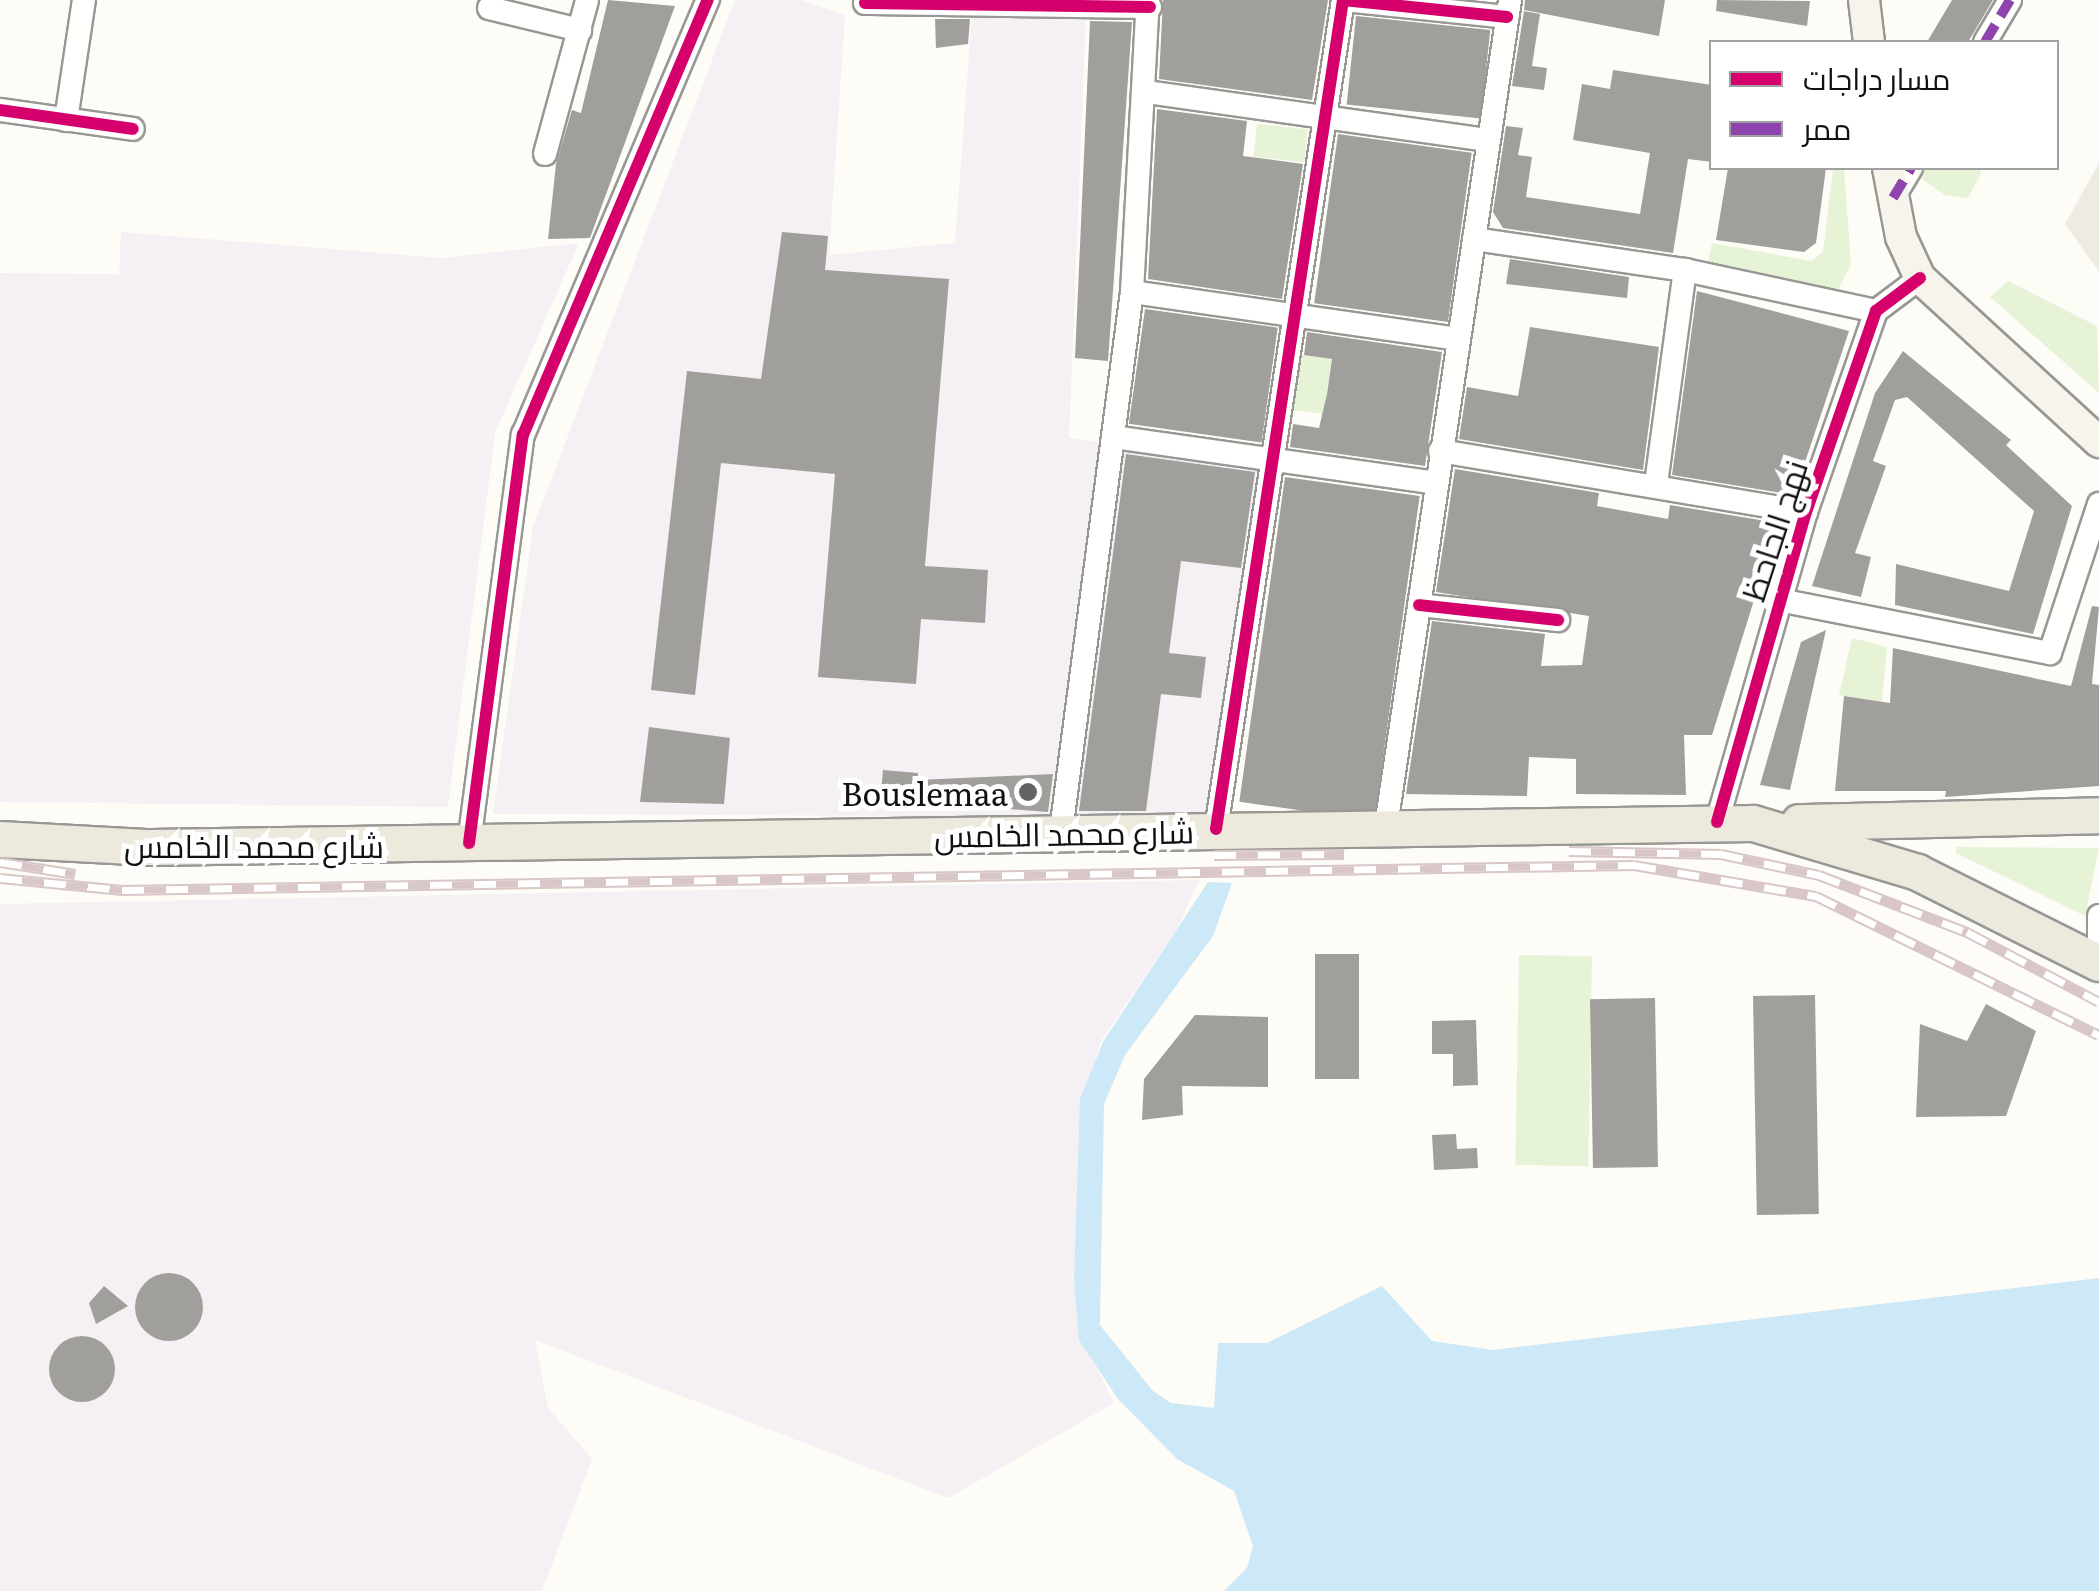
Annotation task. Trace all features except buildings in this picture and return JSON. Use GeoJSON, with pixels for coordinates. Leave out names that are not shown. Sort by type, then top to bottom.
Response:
{"type":"FeatureCollection","features":[{"type":"Feature","properties":{"kind":"main road"},"geometry":{"type":"LineString","coordinates":[[1864,0],[1869,40]]}},
{"type":"Feature","properties":{"kind":"main road"},"geometry":{"type":"LineString","coordinates":[[1890,182],[1920,278],[2099,442]]}},
{"type":"Feature","properties":{"kind":"main road"},"geometry":{"type":"LineString","coordinates":[[1753,823],[2099,815]]}},
{"type":"Feature","properties":{"kind":"main road","name":"شارع محمد الخامس"},"geometry":{"type":"LineString","coordinates":[[0,839],[150,847],[1753,823],[1917,872],[2099,964]]}},
{"type":"Feature","properties":{"kind":"street"},"geometry":{"type":"LineString","coordinates":[[66,120],[84,0]]}},
{"type":"Feature","properties":{"kind":"street"},"geometry":{"type":"LineString","coordinates":[[545,154],[587,0]]}},
{"type":"Feature","properties":{"kind":"street"},"geometry":{"type":"LineString","coordinates":[[469,843],[523,436],[708,0]]}},
{"type":"Feature","properties":{"kind":"street"},"geometry":{"type":"LineString","coordinates":[[1216,829],[1344,0],[1508,8],[1386,826]]}},
{"type":"Feature","properties":{"kind":"street"},"geometry":{"type":"LineString","coordinates":[[1986,40],[2010,0]]}},
{"type":"Feature","properties":{"kind":"street"},"geometry":{"type":"LineString","coordinates":[[865,3],[1149,4],[1132,292],[1061,831]]}},
{"type":"Feature","properties":{"kind":"street"},"geometry":{"type":"LineString","coordinates":[[489,8],[580,30]]}},
{"type":"Feature","properties":{"kind":"street"},"geometry":{"type":"LineString","coordinates":[[1146,92],[1488,140]]}},
{"type":"Feature","properties":{"kind":"street"},"geometry":{"type":"LineString","coordinates":[[0,110],[132,129]]}},
{"type":"Feature","properties":{"kind":"street"},"geometry":{"type":"LineString","coordinates":[[1474,239],[1685,270],[1876,311],[1920,278]]}},
{"type":"Feature","properties":{"kind":"street"},"geometry":{"type":"LineString","coordinates":[[1656,484],[1685,270]]}},
{"type":"Feature","properties":{"kind":"street"},"geometry":{"type":"LineString","coordinates":[[1132,292],[1457,339]]}},
{"type":"Feature","properties":{"kind":"street","name":"نهج الجاحظ"},"geometry":{"type":"LineString","coordinates":[[1717,822],[1806,512],[1876,311]]}},
{"type":"Feature","properties":{"kind":"street"},"geometry":{"type":"LineString","coordinates":[[1113,437],[1436,483]]}},
{"type":"Feature","properties":{"kind":"street"},"geometry":{"type":"LineString","coordinates":[[1440,452],[1656,484],[1806,512]]}},
{"type":"Feature","properties":{"kind":"street"},"geometry":{"type":"LineString","coordinates":[[1779,600],[2050,653],[2099,504]]}},
{"type":"Feature","properties":{"kind":"street"},"geometry":{"type":"LineString","coordinates":[[1418,606],[1558,620]]}},
{"type":"Feature","properties":{"kind":"street"},"geometry":{"type":"LineString","coordinates":[[2099,916],[2099,945]]}},
{"type":"Feature","properties":{"kind":"shaded area"},"geometry":{"type":"Polygon","coordinates":[[[735,0],[800,0],[845,15],[829,255],[955,243],[972,12],[1086,17],[1069,438],[1265,465],[1208,817],[493,814],[533,527],[735,0]]]}},
{"type":"Feature","properties":{"kind":"shaded area"},"geometry":{"type":"Polygon","coordinates":[[[2099,163],[2099,272],[2065,224],[2099,163]]]}},
{"type":"Feature","properties":{"kind":"shaded area"},"geometry":{"type":"Polygon","coordinates":[[[121,232],[442,258],[579,243],[495,433],[448,807],[0,802],[0,273],[119,274],[121,232]]]}},
{"type":"Feature","properties":{"kind":"shaded area"},"geometry":{"type":"Polygon","coordinates":[[[1199,880],[1177,929],[1101,1041],[1083,1100],[1082,1338],[1114,1403],[948,1498],[535,1340],[548,1408],[592,1459],[542,1591],[0,1591],[0,904],[1199,880]]]}},
{"type":"Feature","properties":{"kind":"green space"},"geometry":{"type":"Polygon","coordinates":[[[1257,124],[1308,129],[1304,162],[1254,157],[1257,124]]]}},
{"type":"Feature","properties":{"kind":"green space"},"geometry":{"type":"Polygon","coordinates":[[[1833,170],[1844,170],[1851,265],[1837,292],[1708,261],[1712,243],[1811,261],[1823,252],[1833,170]]]}},
{"type":"Feature","properties":{"kind":"green space"},"geometry":{"type":"Polygon","coordinates":[[[1925,170],[1980,170],[1981,174],[1968,198],[1945,195],[1922,179],[1925,170]]]}},
{"type":"Feature","properties":{"kind":"green space"},"geometry":{"type":"Polygon","coordinates":[[[2008,281],[2097,326],[2099,393],[1990,297],[2008,281]]]}},
{"type":"Feature","properties":{"kind":"green space"},"geometry":{"type":"Polygon","coordinates":[[[1297,354],[1332,359],[1324,414],[1289,409],[1297,354]]]}},
{"type":"Feature","properties":{"kind":"green space"},"geometry":{"type":"Polygon","coordinates":[[[1852,638],[1887,647],[1882,702],[1839,695],[1852,638]]]}},
{"type":"Feature","properties":{"kind":"green space"},"geometry":{"type":"Polygon","coordinates":[[[1956,847],[2099,848],[2085,916],[1956,853],[1956,847]]]}},
{"type":"Feature","properties":{"kind":"green space"},"geometry":{"type":"Polygon","coordinates":[[[1519,955],[1592,956],[1588,1166],[1515,1165],[1519,955]]]}},
{"type":"Feature","properties":{"kind":"water"},"geometry":{"type":"Polygon","coordinates":[[[1208,882],[1232,883],[1213,936],[1125,1055],[1104,1104],[1100,1325],[1153,1391],[1171,1403],[1214,1408],[1218,1343],[1267,1343],[1382,1286],[1432,1341],[1493,1350],[2099,1278],[2099,1591],[1224,1591],[1247,1568],[1253,1546],[1234,1491],[1177,1459],[1118,1399],[1079,1340],[1074,1281],[1080,1099],[1103,1042],[1208,882]]]}},
{"type":"Feature","properties":{"kind":"railway"},"geometry":{"type":"LineString","coordinates":[[1569,851],[1721,854],[1819,875],[1967,932],[2099,1002]]}},
{"type":"Feature","properties":{"kind":"railway"},"geometry":{"type":"LineString","coordinates":[[1214,855],[1344,854]]}},
{"type":"Feature","properties":{"kind":"railway"},"geometry":{"type":"LineString","coordinates":[[0,862],[75,874]]}},
{"type":"Feature","properties":{"kind":"railway"},"geometry":{"type":"LineString","coordinates":[[0,878],[122,890],[1634,865],[1816,896],[2099,1035]]}},
{"type":"Feature","properties":{"kind":"marked path"},"geometry":{"type":"LineString","coordinates":[[1986,40],[2010,0]]}},
{"type":"Feature","properties":{"kind":"marked path"},"geometry":{"type":"LineString","coordinates":[[1893,198],[1910,170]]}},
{"type":"Feature","properties":{"kind":"cycle path"},"geometry":{"type":"LineString","coordinates":[[469,843],[523,435],[708,0]]}},
{"type":"Feature","properties":{"kind":"cycle path"},"geometry":{"type":"LineString","coordinates":[[1216,829],[1343,0],[1507,17]]}},
{"type":"Feature","properties":{"kind":"cycle path"},"geometry":{"type":"LineString","coordinates":[[865,3],[1150,7]]}},
{"type":"Feature","properties":{"kind":"cycle path"},"geometry":{"type":"LineString","coordinates":[[0,110],[133,129]]}},
{"type":"Feature","properties":{"kind":"cycle path"},"geometry":{"type":"LineString","coordinates":[[1717,822],[1806,512],[1876,311],[1920,278]]}},
{"type":"Feature","properties":{"kind":"cycle path"},"geometry":{"type":"LineString","coordinates":[[1419,605],[1558,620]]}},
{"type":"Feature","properties":{"kind":"place","name":"Bouslemaa"},"geometry":{"type":"Point","coordinates":[1028,792]}}]}
